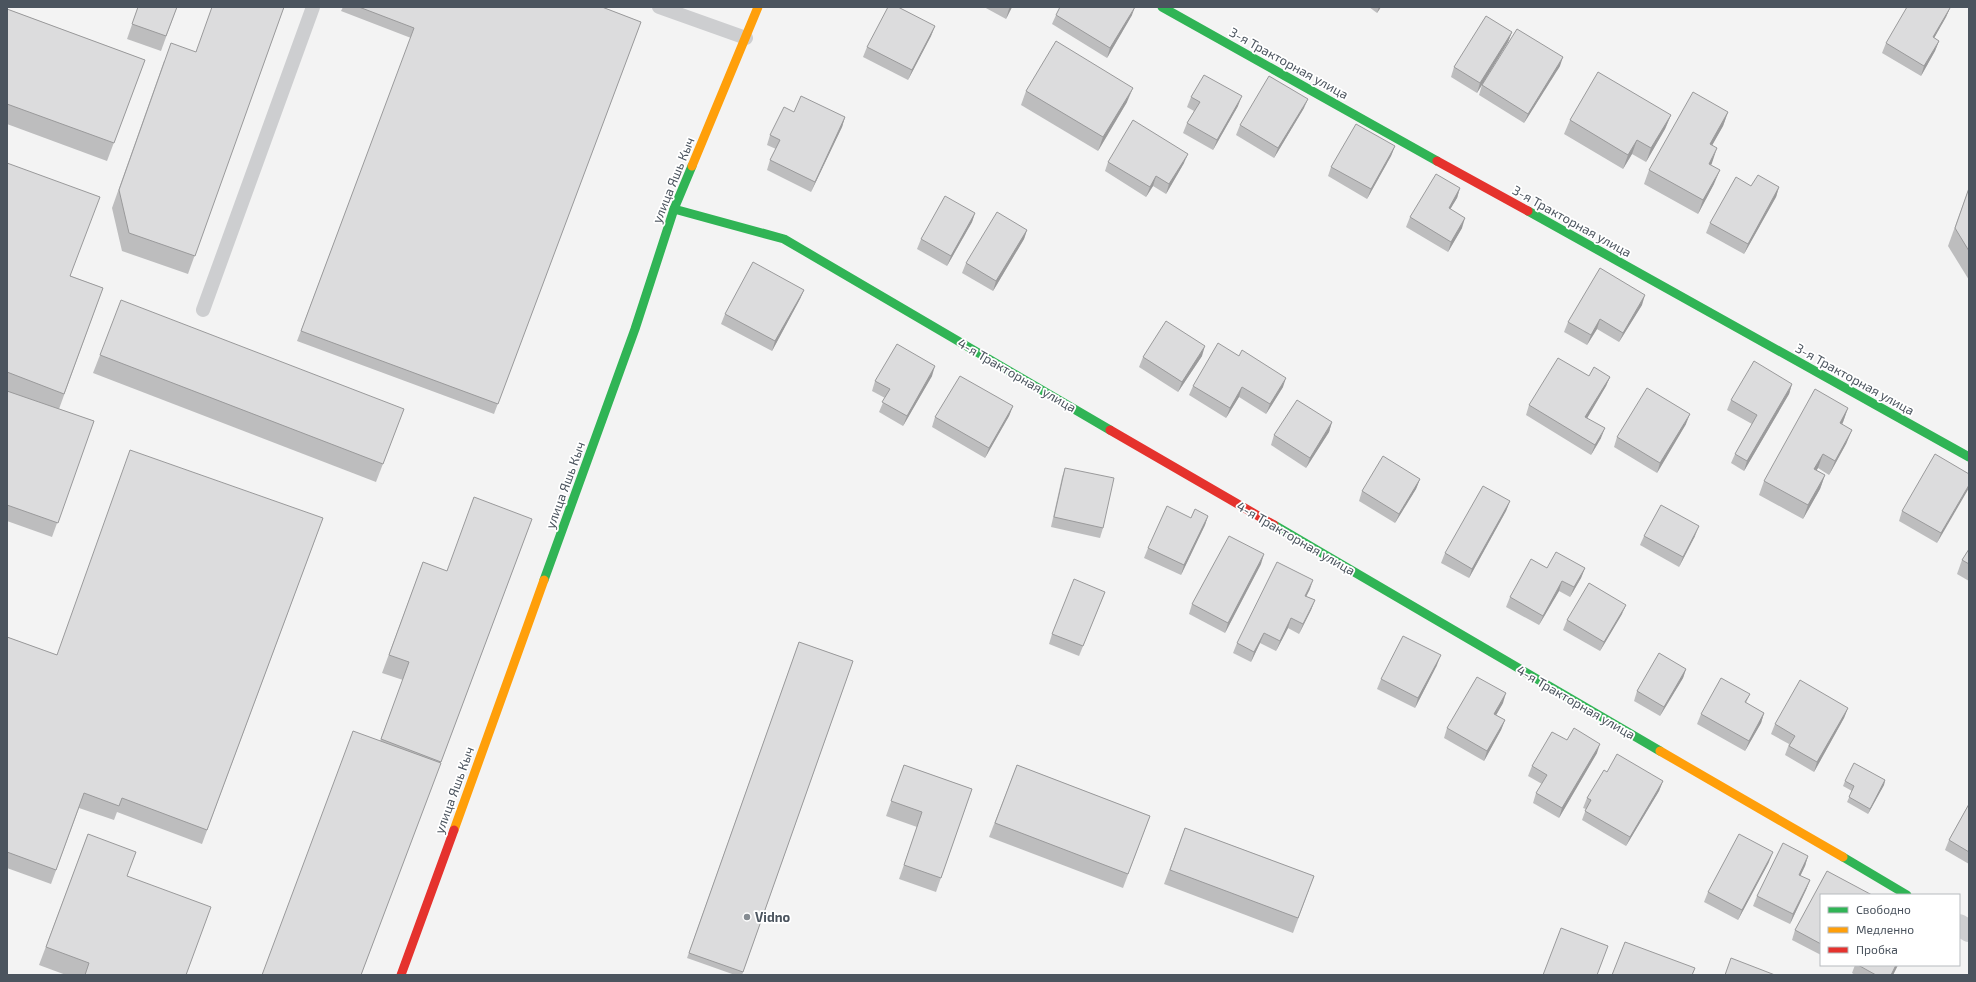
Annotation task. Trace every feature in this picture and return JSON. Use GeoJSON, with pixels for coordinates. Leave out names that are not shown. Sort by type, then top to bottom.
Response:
{"type":"FeatureCollection","features":[{"type":"Feature","properties":{"kind":"street","name":"улица Яшь Кыч"},"geometry":{"type":"LineString","coordinates":[[401,975],[635,329],[674,209],[758,7]]}},
{"type":"Feature","properties":{"kind":"street","name":"3-я Тракторная улица"},"geometry":{"type":"LineString","coordinates":[[1162,7],[1969,457]]}},
{"type":"Feature","properties":{"kind":"street","name":"4-я Тракторная улица"},"geometry":{"type":"LineString","coordinates":[[674,209],[784,239],[1905,894]]}},
{"type":"Feature","properties":{"kind":"street"},"geometry":{"type":"LineString","coordinates":[[1960,926],[1969,931]]}},
{"type":"Feature","properties":{"kind":"lane"},"geometry":{"type":"LineString","coordinates":[[203,310],[313,7]]}},
{"type":"Feature","properties":{"kind":"lane"},"geometry":{"type":"LineString","coordinates":[[659,7],[746,38]]}},
{"type":"Feature","properties":{"kind":"building"},"geometry":{"type":"Polygon","coordinates":[[[138,7],[177,7],[166,36],[132,24],[138,7]]]}},
{"type":"Feature","properties":{"kind":"building"},"geometry":{"type":"Polygon","coordinates":[[[212,7],[284,7],[195,256],[129,233],[119,190],[171,43],[196,52],[212,7]]]}},
{"type":"Feature","properties":{"kind":"building"},"geometry":{"type":"Polygon","coordinates":[[[359,7],[602,7],[641,22],[498,404],[301,331],[414,28],[359,7]]]}},
{"type":"Feature","properties":{"kind":"building"},"geometry":{"type":"Polygon","coordinates":[[[888,7],[898,7],[935,26],[912,70],[867,47],[888,7]]]}},
{"type":"Feature","properties":{"kind":"building"},"geometry":{"type":"Polygon","coordinates":[[[1060,7],[1135,7],[1110,48],[1056,15],[1060,7]]]}},
{"type":"Feature","properties":{"kind":"building"},"geometry":{"type":"Polygon","coordinates":[[[1907,7],[1950,8],[1933,37],[1939,41],[1924,66],[1886,43],[1907,7]]]}},
{"type":"Feature","properties":{"kind":"building"},"geometry":{"type":"Polygon","coordinates":[[[7,9],[145,60],[114,143],[7,104],[7,9]]]}},
{"type":"Feature","properties":{"kind":"building"},"geometry":{"type":"Polygon","coordinates":[[[1486,16],[1512,32],[1480,83],[1454,67],[1486,16]]]}},
{"type":"Feature","properties":{"kind":"building"},"geometry":{"type":"Polygon","coordinates":[[[1517,29],[1563,57],[1528,114],[1482,85],[1517,29]]]}},
{"type":"Feature","properties":{"kind":"building"},"geometry":{"type":"Polygon","coordinates":[[[1056,41],[1133,88],[1103,137],[1026,91],[1056,41]]]}},
{"type":"Feature","properties":{"kind":"building"},"geometry":{"type":"Polygon","coordinates":[[[1598,72],[1671,115],[1651,148],[1637,140],[1628,155],[1570,120],[1598,72]]]}},
{"type":"Feature","properties":{"kind":"building"},"geometry":{"type":"Polygon","coordinates":[[[1204,75],[1242,96],[1217,140],[1187,123],[1200,102],[1191,97],[1204,75]]]}},
{"type":"Feature","properties":{"kind":"building"},"geometry":{"type":"Polygon","coordinates":[[[1269,76],[1308,99],[1278,148],[1240,125],[1269,76]]]}},
{"type":"Feature","properties":{"kind":"building"},"geometry":{"type":"Polygon","coordinates":[[[1693,92],[1728,112],[1710,144],[1717,148],[1709,164],[1720,170],[1703,200],[1649,170],[1693,92]]]}},
{"type":"Feature","properties":{"kind":"building"},"geometry":{"type":"Polygon","coordinates":[[[801,96],[845,117],[815,182],[770,160],[780,140],[770,135],[784,107],[794,112],[801,96]]]}},
{"type":"Feature","properties":{"kind":"building"},"geometry":{"type":"Polygon","coordinates":[[[1133,120],[1188,154],[1169,184],[1156,176],[1150,187],[1108,162],[1133,120]]]}},
{"type":"Feature","properties":{"kind":"building"},"geometry":{"type":"Polygon","coordinates":[[[1356,124],[1395,146],[1371,189],[1331,167],[1356,124]]]}},
{"type":"Feature","properties":{"kind":"building"},"geometry":{"type":"Polygon","coordinates":[[[7,163],[100,197],[70,276],[103,288],[64,394],[7,372],[7,163]]]}},
{"type":"Feature","properties":{"kind":"building"},"geometry":{"type":"Polygon","coordinates":[[[1436,174],[1460,188],[1449,208],[1465,218],[1451,242],[1410,217],[1436,174]]]}},
{"type":"Feature","properties":{"kind":"building"},"geometry":{"type":"Polygon","coordinates":[[[1758,175],[1779,187],[1748,244],[1710,223],[1736,177],[1751,186],[1758,175]]]}},
{"type":"Feature","properties":{"kind":"building"},"geometry":{"type":"Polygon","coordinates":[[[1969,188],[1969,251],[1955,228],[1969,188]]]}},
{"type":"Feature","properties":{"kind":"building"},"geometry":{"type":"Polygon","coordinates":[[[945,196],[975,213],[951,256],[921,239],[945,196]]]}},
{"type":"Feature","properties":{"kind":"building"},"geometry":{"type":"Polygon","coordinates":[[[997,212],[1027,230],[996,281],[966,263],[997,212]]]}},
{"type":"Feature","properties":{"kind":"building"},"geometry":{"type":"Polygon","coordinates":[[[753,262],[804,290],[775,341],[725,314],[753,262]]]}},
{"type":"Feature","properties":{"kind":"building"},"geometry":{"type":"Polygon","coordinates":[[[1600,268],[1645,295],[1623,333],[1600,319],[1591,335],[1568,322],[1600,268]]]}},
{"type":"Feature","properties":{"kind":"building"},"geometry":{"type":"Polygon","coordinates":[[[121,300],[404,409],[383,464],[100,355],[121,300]]]}},
{"type":"Feature","properties":{"kind":"building"},"geometry":{"type":"Polygon","coordinates":[[[1166,321],[1205,346],[1182,382],[1143,357],[1166,321]]]}},
{"type":"Feature","properties":{"kind":"building"},"geometry":{"type":"Polygon","coordinates":[[[1218,343],[1239,356],[1242,350],[1286,378],[1270,404],[1242,387],[1230,408],[1193,386],[1218,343]]]}},
{"type":"Feature","properties":{"kind":"building"},"geometry":{"type":"Polygon","coordinates":[[[897,344],[935,366],[907,416],[882,402],[890,389],[875,381],[897,344]]]}},
{"type":"Feature","properties":{"kind":"building"},"geometry":{"type":"Polygon","coordinates":[[[1558,358],[1589,376],[1594,367],[1610,377],[1585,417],[1605,428],[1595,445],[1529,405],[1558,358]]]}},
{"type":"Feature","properties":{"kind":"building"},"geometry":{"type":"Polygon","coordinates":[[[1754,361],[1792,384],[1747,461],[1735,454],[1757,415],[1731,400],[1754,361]]]}},
{"type":"Feature","properties":{"kind":"building"},"geometry":{"type":"Polygon","coordinates":[[[960,376],[1013,406],[989,448],[935,417],[960,376]]]}},
{"type":"Feature","properties":{"kind":"building"},"geometry":{"type":"Polygon","coordinates":[[[1647,388],[1690,414],[1660,463],[1617,437],[1647,388]]]}},
{"type":"Feature","properties":{"kind":"building"},"geometry":{"type":"Polygon","coordinates":[[[1815,389],[1848,408],[1840,423],[1852,430],[1835,461],[1823,454],[1814,469],[1825,475],[1808,505],[1764,481],[1815,389]]]}},
{"type":"Feature","properties":{"kind":"building"},"geometry":{"type":"Polygon","coordinates":[[[7,391],[94,421],[58,523],[7,505],[7,391]]]}},
{"type":"Feature","properties":{"kind":"building"},"geometry":{"type":"Polygon","coordinates":[[[1297,400],[1332,422],[1310,458],[1274,435],[1297,400]]]}},
{"type":"Feature","properties":{"kind":"building"},"geometry":{"type":"Polygon","coordinates":[[[130,450],[323,518],[207,830],[122,798],[119,806],[84,793],[56,870],[7,852],[7,637],[57,655],[130,450]]]}},
{"type":"Feature","properties":{"kind":"building"},"geometry":{"type":"Polygon","coordinates":[[[1935,454],[1969,474],[1969,485],[1941,533],[1902,511],[1935,454]]]}},
{"type":"Feature","properties":{"kind":"building"},"geometry":{"type":"Polygon","coordinates":[[[1383,456],[1420,479],[1399,514],[1362,491],[1383,456]]]}},
{"type":"Feature","properties":{"kind":"building"},"geometry":{"type":"Polygon","coordinates":[[[1065,468],[1114,478],[1103,528],[1054,517],[1065,468]]]}},
{"type":"Feature","properties":{"kind":"building"},"geometry":{"type":"Polygon","coordinates":[[[1483,486],[1510,501],[1472,569],[1445,553],[1483,486]]]}},
{"type":"Feature","properties":{"kind":"building"},"geometry":{"type":"Polygon","coordinates":[[[474,497],[532,519],[441,762],[381,739],[409,662],[389,655],[423,562],[447,571],[474,497]]]}},
{"type":"Feature","properties":{"kind":"building"},"geometry":{"type":"Polygon","coordinates":[[[1661,505],[1699,526],[1683,557],[1644,536],[1661,505]]]}},
{"type":"Feature","properties":{"kind":"building"},"geometry":{"type":"Polygon","coordinates":[[[1167,506],[1191,518],[1195,509],[1208,516],[1184,565],[1148,548],[1167,506]]]}},
{"type":"Feature","properties":{"kind":"building"},"geometry":{"type":"Polygon","coordinates":[[[1229,536],[1264,554],[1228,623],[1192,604],[1229,536]]]}},
{"type":"Feature","properties":{"kind":"building"},"geometry":{"type":"Polygon","coordinates":[[[1969,549],[1969,564],[1962,560],[1969,549]]]}},
{"type":"Feature","properties":{"kind":"building"},"geometry":{"type":"Polygon","coordinates":[[[1556,552],[1585,568],[1574,587],[1562,581],[1543,616],[1510,597],[1531,559],[1547,568],[1556,552]]]}},
{"type":"Feature","properties":{"kind":"building"},"geometry":{"type":"Polygon","coordinates":[[[1277,562],[1313,580],[1305,596],[1315,600],[1303,624],[1291,618],[1280,641],[1264,633],[1254,652],[1237,643],[1277,562]]]}},
{"type":"Feature","properties":{"kind":"building"},"geometry":{"type":"Polygon","coordinates":[[[1074,579],[1105,592],[1083,646],[1052,634],[1074,579]]]}},
{"type":"Feature","properties":{"kind":"building"},"geometry":{"type":"Polygon","coordinates":[[[1589,583],[1626,605],[1604,642],[1567,620],[1589,583]]]}},
{"type":"Feature","properties":{"kind":"building"},"geometry":{"type":"Polygon","coordinates":[[[1403,636],[1441,655],[1418,698],[1381,679],[1403,636]]]}},
{"type":"Feature","properties":{"kind":"building"},"geometry":{"type":"Polygon","coordinates":[[[799,642],[853,661],[743,972],[689,953],[799,642]]]}},
{"type":"Feature","properties":{"kind":"building"},"geometry":{"type":"Polygon","coordinates":[[[1659,653],[1686,669],[1664,707],[1637,691],[1659,653]]]}},
{"type":"Feature","properties":{"kind":"building"},"geometry":{"type":"Polygon","coordinates":[[[1477,677],[1506,693],[1494,714],[1505,720],[1487,751],[1447,728],[1477,677]]]}},
{"type":"Feature","properties":{"kind":"building"},"geometry":{"type":"Polygon","coordinates":[[[1721,678],[1750,694],[1745,702],[1764,713],[1749,741],[1701,714],[1721,678]]]}},
{"type":"Feature","properties":{"kind":"building"},"geometry":{"type":"Polygon","coordinates":[[[1800,680],[1848,708],[1817,762],[1789,746],[1795,736],[1775,724],[1800,680]]]}},
{"type":"Feature","properties":{"kind":"building"},"geometry":{"type":"Polygon","coordinates":[[[1574,728],[1600,744],[1562,808],[1536,793],[1547,775],[1532,766],[1552,732],[1567,740],[1574,728]]]}},
{"type":"Feature","properties":{"kind":"building"},"geometry":{"type":"Polygon","coordinates":[[[353,731],[441,763],[361,975],[262,975],[353,731]]]}},
{"type":"Feature","properties":{"kind":"building"},"geometry":{"type":"Polygon","coordinates":[[[1617,754],[1663,781],[1630,837],[1585,811],[1591,800],[1587,798],[1604,770],[1607,772],[1617,754]]]}},
{"type":"Feature","properties":{"kind":"building"},"geometry":{"type":"Polygon","coordinates":[[[1854,763],[1885,780],[1870,809],[1849,797],[1854,786],[1845,781],[1854,763]]]}},
{"type":"Feature","properties":{"kind":"building"},"geometry":{"type":"Polygon","coordinates":[[[904,765],[972,789],[941,878],[904,865],[922,812],[891,801],[904,765]]]}},
{"type":"Feature","properties":{"kind":"building"},"geometry":{"type":"Polygon","coordinates":[[[1017,765],[1150,816],[1128,874],[995,823],[1017,765]]]}},
{"type":"Feature","properties":{"kind":"building"},"geometry":{"type":"Polygon","coordinates":[[[1969,804],[1969,852],[1949,840],[1969,804]]]}},
{"type":"Feature","properties":{"kind":"building"},"geometry":{"type":"Polygon","coordinates":[[[1185,828],[1314,876],[1298,918],[1170,870],[1185,828]]]}},
{"type":"Feature","properties":{"kind":"building"},"geometry":{"type":"Polygon","coordinates":[[[88,834],[136,852],[127,876],[211,907],[186,975],[85,975],[89,963],[46,947],[88,834]]]}},
{"type":"Feature","properties":{"kind":"building"},"geometry":{"type":"Polygon","coordinates":[[[1739,834],[1773,852],[1742,910],[1708,892],[1739,834]]]}},
{"type":"Feature","properties":{"kind":"building"},"geometry":{"type":"Polygon","coordinates":[[[1783,843],[1808,856],[1799,875],[1810,880],[1793,914],[1757,896],[1783,843]]]}},
{"type":"Feature","properties":{"kind":"building"},"geometry":{"type":"Polygon","coordinates":[[[1827,871],[1870,894],[1820,894],[1820,943],[1795,930],[1827,871]]]}},
{"type":"Feature","properties":{"kind":"building"},"geometry":{"type":"Polygon","coordinates":[[[1561,928],[1608,946],[1597,975],[1543,975],[1561,928]]]}},
{"type":"Feature","properties":{"kind":"building"},"geometry":{"type":"Polygon","coordinates":[[[1625,942],[1695,968],[1692,975],[1612,975],[1625,942]]]}},
{"type":"Feature","properties":{"kind":"building"},"geometry":{"type":"Polygon","coordinates":[[[1731,958],[1775,975],[1725,975],[1731,958]]]}},
{"type":"Feature","properties":{"kind":"building"},"geometry":{"type":"Polygon","coordinates":[[[1860,966],[1896,966],[1891,975],[1876,975],[1860,966]]]}},
{"type":"Feature","properties":{"kind":"traffic: fast"},"geometry":{"type":"LineString","coordinates":[[1162,7],[1437,161]]}},
{"type":"Feature","properties":{"kind":"traffic: fast"},"geometry":{"type":"LineString","coordinates":[[544,580],[635,329],[674,209],[692,166]]}},
{"type":"Feature","properties":{"kind":"traffic: fast"},"geometry":{"type":"LineString","coordinates":[[674,209],[784,239],[1110,430]]}},
{"type":"Feature","properties":{"kind":"traffic: fast"},"geometry":{"type":"LineString","coordinates":[[1528,211],[1969,457]]}},
{"type":"Feature","properties":{"kind":"traffic: fast"},"geometry":{"type":"LineString","coordinates":[[1274,525],[1660,751]]}},
{"type":"Feature","properties":{"kind":"traffic: fast"},"geometry":{"type":"LineString","coordinates":[[1843,857],[1905,894]]}},
{"type":"Feature","properties":{"kind":"traffic: slow"},"geometry":{"type":"LineString","coordinates":[[692,166],[758,7]]}},
{"type":"Feature","properties":{"kind":"traffic: slow"},"geometry":{"type":"LineString","coordinates":[[454,830],[544,580]]}},
{"type":"Feature","properties":{"kind":"traffic: slow"},"geometry":{"type":"LineString","coordinates":[[1660,751],[1843,857]]}},
{"type":"Feature","properties":{"kind":"traffic: jam"},"geometry":{"type":"LineString","coordinates":[[1437,161],[1528,211]]}},
{"type":"Feature","properties":{"kind":"traffic: jam"},"geometry":{"type":"LineString","coordinates":[[1110,430],[1274,525]]}},
{"type":"Feature","properties":{"kind":"traffic: jam"},"geometry":{"type":"LineString","coordinates":[[401,975],[454,830]]}},
{"type":"Feature","properties":{"kind":"place","name":"Vidno"},"geometry":{"type":"Point","coordinates":[747,917]}}]}
